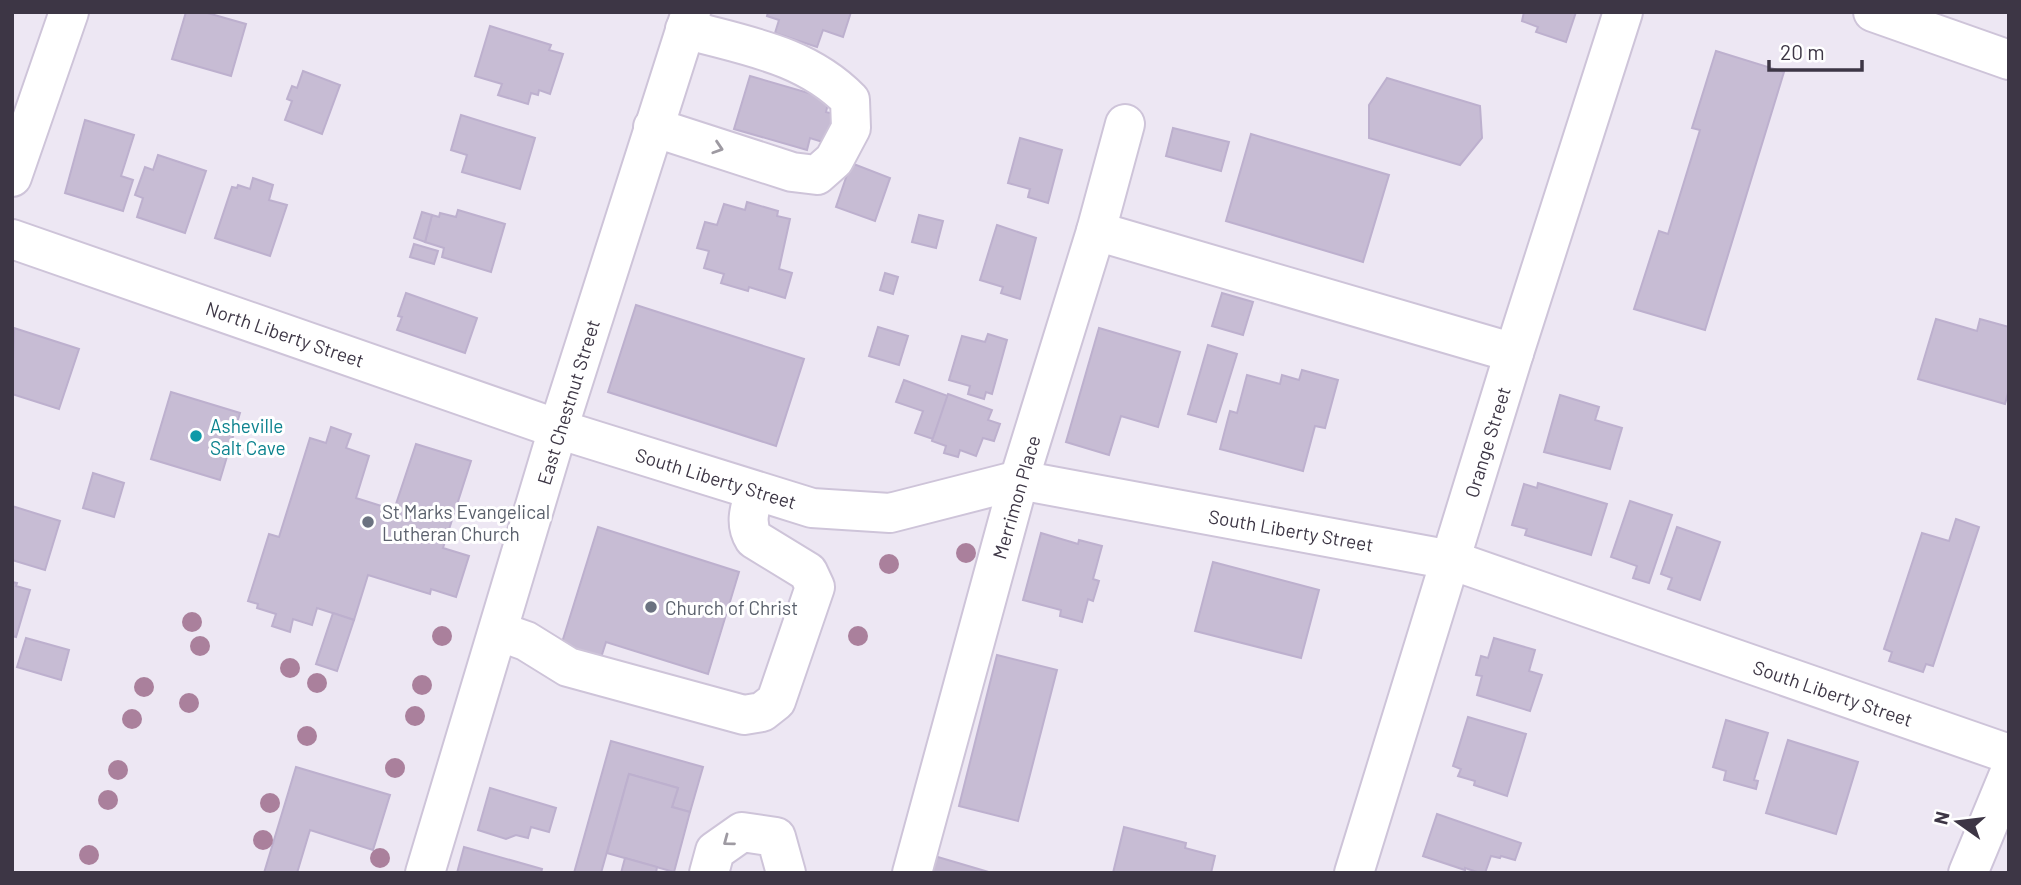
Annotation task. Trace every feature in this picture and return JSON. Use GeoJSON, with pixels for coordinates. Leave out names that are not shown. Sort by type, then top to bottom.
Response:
{"type":"FeatureCollection","features":[{"type":"Feature","properties":{"kind":"street"},"geometry":{"type":"LineString","coordinates":[[12,177],[69,12]]}},
{"type":"Feature","properties":{"kind":"street","name":"Orange Street"},"geometry":{"type":"LineString","coordinates":[[1354,873],[1514,353],[1623,12]]}},
{"type":"Feature","properties":{"kind":"street"},"geometry":{"type":"LineString","coordinates":[[1873,12],[2009,60]]}},
{"type":"Feature","properties":{"kind":"street"},"geometry":{"type":"LineString","coordinates":[[653,127],[792,172],[817,175],[834,160],[851,128],[850,100],[833,83],[792,59],[699,27]]}},
{"type":"Feature","properties":{"kind":"street","name":"East Chestnut Street"},"geometry":{"type":"LineString","coordinates":[[425,873],[558,429],[653,127],[699,27]]}},
{"type":"Feature","properties":{"kind":"street","name":"Merrimon Place"},"geometry":{"type":"LineString","coordinates":[[912,873],[1019,480],[1096,231],[1125,124]]}},
{"type":"Feature","properties":{"kind":"street"},"geometry":{"type":"LineString","coordinates":[[1096,231],[1514,353]]}},
{"type":"Feature","properties":{"kind":"street","name":"North Liberty Street"},"geometry":{"type":"LineString","coordinates":[[12,239],[558,429]]}},
{"type":"Feature","properties":{"kind":"street","name":"South Liberty Street"},"geometry":{"type":"LineString","coordinates":[[558,429],[812,508],[890,513],[1019,480],[1451,560],[2009,754]]}},
{"type":"Feature","properties":{"kind":"street"},"geometry":{"type":"LineString","coordinates":[[498,631],[526,641],[568,667],[744,715],[762,712],[776,701],[815,587],[808,572],[754,538],[748,530],[748,516],[755,491]]}},
{"type":"Feature","properties":{"kind":"street"},"geometry":{"type":"LineString","coordinates":[[1968,873],[2009,774]]}},
{"type":"Feature","properties":{"kind":"street"},"geometry":{"type":"LineString","coordinates":[[709,873],[715,852],[741,832],[776,838],[786,873]]}},
{"type":"Feature","properties":{"kind":"building"},"geometry":{"type":"Polygon","coordinates":[[[186,12],[204,12],[246,24],[231,76],[172,59],[186,12]]]}},
{"type":"Feature","properties":{"kind":"building"},"geometry":{"type":"Polygon","coordinates":[[[768,12],[851,12],[843,37],[823,30],[817,47],[775,33],[779,20],[767,16],[768,12]]]}},
{"type":"Feature","properties":{"kind":"building"},"geometry":{"type":"Polygon","coordinates":[[[1524,12],[1576,12],[1566,42],[1536,32],[1538,27],[1522,21],[1524,12]]]}},
{"type":"Feature","properties":{"kind":"building"},"geometry":{"type":"Polygon","coordinates":[[[490,26],[551,45],[549,50],[563,54],[550,94],[539,90],[538,95],[531,93],[528,104],[498,95],[502,84],[475,76],[490,26]]]}},
{"type":"Feature","properties":{"kind":"building"},"geometry":{"type":"Polygon","coordinates":[[[1716,51],[1784,72],[1705,330],[1634,309],[1659,231],[1668,234],[1700,130],[1692,128],[1716,51]]]}},
{"type":"Feature","properties":{"kind":"building"},"geometry":{"type":"Polygon","coordinates":[[[303,71],[340,85],[322,134],[285,120],[292,101],[287,99],[292,86],[297,88],[303,71]]]}},
{"type":"Feature","properties":{"kind":"building"},"geometry":{"type":"Polygon","coordinates":[[[750,76],[829,99],[826,112],[837,115],[829,144],[810,138],[807,150],[734,129],[750,76]]]}},
{"type":"Feature","properties":{"kind":"building"},"geometry":{"type":"Polygon","coordinates":[[[1387,78],[1480,106],[1482,138],[1460,165],[1369,138],[1369,105],[1387,78]]]}},
{"type":"Feature","properties":{"kind":"building"},"geometry":{"type":"Polygon","coordinates":[[[461,115],[535,138],[520,189],[462,172],[467,155],[451,150],[461,115]]]}},
{"type":"Feature","properties":{"kind":"building"},"geometry":{"type":"Polygon","coordinates":[[[85,120],[134,135],[121,176],[133,180],[123,211],[65,193],[85,120]]]}},
{"type":"Feature","properties":{"kind":"building"},"geometry":{"type":"Polygon","coordinates":[[[1173,128],[1229,142],[1221,171],[1166,156],[1173,128]]]}},
{"type":"Feature","properties":{"kind":"building"},"geometry":{"type":"Polygon","coordinates":[[[1251,134],[1389,175],[1363,262],[1226,221],[1251,134]]]}},
{"type":"Feature","properties":{"kind":"building"},"geometry":{"type":"Polygon","coordinates":[[[1020,138],[1062,150],[1048,203],[1028,197],[1030,189],[1008,183],[1020,138]]]}},
{"type":"Feature","properties":{"kind":"building"},"geometry":{"type":"Polygon","coordinates":[[[158,155],[206,171],[185,233],[137,217],[143,198],[135,195],[145,167],[153,170],[158,155]]]}},
{"type":"Feature","properties":{"kind":"building"},"geometry":{"type":"Polygon","coordinates":[[[851,163],[890,178],[875,221],[836,207],[851,163]]]}},
{"type":"Feature","properties":{"kind":"building"},"geometry":{"type":"Polygon","coordinates":[[[253,178],[273,185],[269,200],[287,205],[270,256],[215,238],[232,187],[237,188],[238,185],[250,189],[253,178]]]}},
{"type":"Feature","properties":{"kind":"building"},"geometry":{"type":"Polygon","coordinates":[[[747,202],[778,211],[777,216],[790,219],[779,269],[792,273],[785,298],[749,287],[748,291],[721,283],[724,274],[704,268],[709,251],[697,248],[705,222],[717,225],[724,204],[745,210],[747,202]]]}},
{"type":"Feature","properties":{"kind":"building"},"geometry":{"type":"Polygon","coordinates":[[[458,210],[505,224],[491,272],[442,257],[444,248],[425,242],[432,215],[439,217],[440,213],[456,217],[458,210]]]}},
{"type":"Feature","properties":{"kind":"building"},"geometry":{"type":"Polygon","coordinates":[[[422,212],[432,215],[425,242],[414,238],[422,212]]]}},
{"type":"Feature","properties":{"kind":"building"},"geometry":{"type":"Polygon","coordinates":[[[919,215],[943,221],[936,248],[912,242],[919,215]]]}},
{"type":"Feature","properties":{"kind":"building"},"geometry":{"type":"Polygon","coordinates":[[[997,225],[1036,238],[1020,299],[1001,293],[1003,287],[980,280],[997,225]]]}},
{"type":"Feature","properties":{"kind":"building"},"geometry":{"type":"Polygon","coordinates":[[[414,244],[438,251],[434,264],[410,257],[414,244]]]}},
{"type":"Feature","properties":{"kind":"building"},"geometry":{"type":"Polygon","coordinates":[[[885,273],[898,277],[893,294],[880,290],[885,273]]]}},
{"type":"Feature","properties":{"kind":"building"},"geometry":{"type":"Polygon","coordinates":[[[406,293],[477,318],[465,353],[397,330],[402,317],[398,316],[406,293]]]}},
{"type":"Feature","properties":{"kind":"building"},"geometry":{"type":"Polygon","coordinates":[[[1222,293],[1253,302],[1243,335],[1212,326],[1222,293]]]}},
{"type":"Feature","properties":{"kind":"building"},"geometry":{"type":"Polygon","coordinates":[[[636,305],[804,359],[776,446],[608,392],[636,305]]]}},
{"type":"Feature","properties":{"kind":"building"},"geometry":{"type":"Polygon","coordinates":[[[1936,319],[1977,331],[1980,319],[2009,327],[2009,389],[2005,404],[1918,379],[1936,319]]]}},
{"type":"Feature","properties":{"kind":"building"},"geometry":{"type":"Polygon","coordinates":[[[878,327],[908,336],[899,365],[869,356],[878,327]]]}},
{"type":"Feature","properties":{"kind":"building"},"geometry":{"type":"Polygon","coordinates":[[[14,328],[79,349],[59,409],[12,394],[14,328]]]}},
{"type":"Feature","properties":{"kind":"building"},"geometry":{"type":"Polygon","coordinates":[[[1099,328],[1180,352],[1158,427],[1121,416],[1109,455],[1066,442],[1099,328]]]}},
{"type":"Feature","properties":{"kind":"building"},"geometry":{"type":"Polygon","coordinates":[[[988,334],[1007,340],[992,394],[986,392],[984,399],[968,394],[970,386],[949,380],[962,336],[985,342],[988,334]]]}},
{"type":"Feature","properties":{"kind":"building"},"geometry":{"type":"Polygon","coordinates":[[[1208,345],[1237,354],[1216,422],[1188,414],[1208,345]]]}},
{"type":"Feature","properties":{"kind":"building"},"geometry":{"type":"Polygon","coordinates":[[[1302,370],[1338,380],[1325,428],[1315,426],[1303,471],[1220,449],[1230,411],[1237,413],[1247,375],[1280,384],[1282,375],[1299,380],[1302,370]]]}},
{"type":"Feature","properties":{"kind":"building"},"geometry":{"type":"Polygon","coordinates":[[[904,380],[948,396],[933,439],[915,433],[923,411],[896,402],[904,380]]]}},
{"type":"Feature","properties":{"kind":"building","name":"Asheville Salt Cave"},"geometry":{"type":"Polygon","coordinates":[[[171,392],[240,413],[220,480],[151,459],[171,392]]]}},
{"type":"Feature","properties":{"kind":"building"},"geometry":{"type":"Polygon","coordinates":[[[948,394],[992,410],[988,420],[1000,424],[994,441],[983,438],[976,456],[960,450],[958,457],[944,453],[946,446],[932,441],[948,394]]]}},
{"type":"Feature","properties":{"kind":"building"},"geometry":{"type":"Polygon","coordinates":[[[1560,395],[1599,407],[1595,420],[1622,428],[1610,469],[1544,452],[1560,395]]]}},
{"type":"Feature","properties":{"kind":"building","name":"St Marks Evangelical Lutheran Church"},"geometry":{"type":"Polygon","coordinates":[[[331,427],[351,434],[346,448],[369,456],[356,498],[394,510],[416,444],[471,461],[443,548],[469,556],[456,597],[431,589],[430,594],[368,575],[354,620],[317,608],[312,625],[293,619],[290,632],[272,626],[276,614],[257,608],[258,604],[248,601],[269,534],[279,537],[310,438],[326,443],[331,427]]]}},
{"type":"Feature","properties":{"kind":"building"},"geometry":{"type":"Polygon","coordinates":[[[93,473],[124,483],[114,517],[83,508],[93,473]]]}},
{"type":"Feature","properties":{"kind":"building"},"geometry":{"type":"Polygon","coordinates":[[[1538,483],[1607,504],[1591,555],[1525,535],[1527,529],[1512,525],[1524,484],[1537,488],[1538,483]]]}},
{"type":"Feature","properties":{"kind":"building"},"geometry":{"type":"Polygon","coordinates":[[[1630,501],[1672,515],[1649,583],[1633,578],[1637,566],[1611,557],[1630,501]]]}},
{"type":"Feature","properties":{"kind":"building"},"geometry":{"type":"Polygon","coordinates":[[[12,506],[60,521],[45,570],[12,560],[12,506]]]}},
{"type":"Feature","properties":{"kind":"building"},"geometry":{"type":"Polygon","coordinates":[[[1956,519],[1979,527],[1933,666],[1926,664],[1923,672],[1889,661],[1892,652],[1884,649],[1922,533],[1949,541],[1956,519]]]}},
{"type":"Feature","properties":{"kind":"building","name":"Church of Christ"},"geometry":{"type":"Polygon","coordinates":[[[598,527],[739,572],[708,674],[606,642],[599,664],[559,652],[598,527]]]}},
{"type":"Feature","properties":{"kind":"building"},"geometry":{"type":"Polygon","coordinates":[[[1677,527],[1720,542],[1700,600],[1668,589],[1672,578],[1661,574],[1677,527]]]}},
{"type":"Feature","properties":{"kind":"building"},"geometry":{"type":"Polygon","coordinates":[[[1041,533],[1078,544],[1079,540],[1102,546],[1093,579],[1099,581],[1093,601],[1088,599],[1082,622],[1060,616],[1061,610],[1023,600],[1041,533]]]}},
{"type":"Feature","properties":{"kind":"building"},"geometry":{"type":"Polygon","coordinates":[[[1213,562],[1319,590],[1301,658],[1195,631],[1213,562]]]}},
{"type":"Feature","properties":{"kind":"building"},"geometry":{"type":"Polygon","coordinates":[[[12,582],[30,590],[16,637],[12,636],[12,582]]]}},
{"type":"Feature","properties":{"kind":"building"},"geometry":{"type":"Polygon","coordinates":[[[333,613],[354,620],[337,671],[316,664],[333,613]]]}},
{"type":"Feature","properties":{"kind":"building"},"geometry":{"type":"Polygon","coordinates":[[[26,638],[69,650],[61,680],[17,667],[26,638]]]}},
{"type":"Feature","properties":{"kind":"building"},"geometry":{"type":"Polygon","coordinates":[[[1494,638],[1535,650],[1529,671],[1542,675],[1530,711],[1477,695],[1482,676],[1476,675],[1481,656],[1488,658],[1494,638]]]}},
{"type":"Feature","properties":{"kind":"building"},"geometry":{"type":"Polygon","coordinates":[[[997,655],[1057,670],[1018,821],[959,806],[997,655]]]}},
{"type":"Feature","properties":{"kind":"building"},"geometry":{"type":"Polygon","coordinates":[[[1468,717],[1526,734],[1507,796],[1474,785],[1475,781],[1458,776],[1461,769],[1453,766],[1468,717]]]}},
{"type":"Feature","properties":{"kind":"building"},"geometry":{"type":"Polygon","coordinates":[[[1726,720],[1768,733],[1754,780],[1758,781],[1756,789],[1724,780],[1726,771],[1713,767],[1726,720]]]}},
{"type":"Feature","properties":{"kind":"building"},"geometry":{"type":"Polygon","coordinates":[[[1788,740],[1858,762],[1836,834],[1766,813],[1788,740]]]}},
{"type":"Feature","properties":{"kind":"building"},"geometry":{"type":"Polygon","coordinates":[[[611,741],[703,767],[690,812],[672,807],[678,788],[629,774],[601,873],[574,873],[611,741]]]}},
{"type":"Feature","properties":{"kind":"building"},"geometry":{"type":"Polygon","coordinates":[[[296,767],[390,795],[373,850],[310,830],[297,873],[264,873],[296,767]]]}},
{"type":"Feature","properties":{"kind":"building"},"geometry":{"type":"Polygon","coordinates":[[[629,774],[678,788],[672,807],[690,812],[674,872],[607,853],[629,774]]]}},
{"type":"Feature","properties":{"kind":"building"},"geometry":{"type":"Polygon","coordinates":[[[490,788],[556,808],[549,832],[531,827],[528,838],[516,835],[506,839],[478,830],[490,788]]]}},
{"type":"Feature","properties":{"kind":"building"},"geometry":{"type":"Polygon","coordinates":[[[1437,814],[1521,843],[1515,860],[1491,856],[1485,873],[1480,873],[1423,856],[1437,814]]]}},
{"type":"Feature","properties":{"kind":"building"},"geometry":{"type":"Polygon","coordinates":[[[1124,827],[1186,843],[1185,848],[1215,856],[1211,873],[1113,873],[1124,827]]]}},
{"type":"Feature","properties":{"kind":"building"},"geometry":{"type":"Polygon","coordinates":[[[464,847],[542,869],[541,873],[457,873],[464,847]]]}},
{"type":"Feature","properties":{"kind":"building"},"geometry":{"type":"Polygon","coordinates":[[[931,855],[992,873],[926,873],[931,855]]]}},
{"type":"Feature","properties":{"kind":"building"},"geometry":{"type":"Polygon","coordinates":[[[625,858],[657,867],[656,873],[621,873],[625,858]]]}},
{"type":"Feature","properties":{"kind":"place","name":"Asheville Salt Cave"},"geometry":{"type":"Point","coordinates":[196,436]}},
{"type":"Feature","properties":{"kind":"place","name":"St Marks Evangelical Lutheran Church"},"geometry":{"type":"Point","coordinates":[368,522]}},
{"type":"Feature","properties":{"kind":"place","name":"Church of Christ"},"geometry":{"type":"Point","coordinates":[651,607]}}]}
